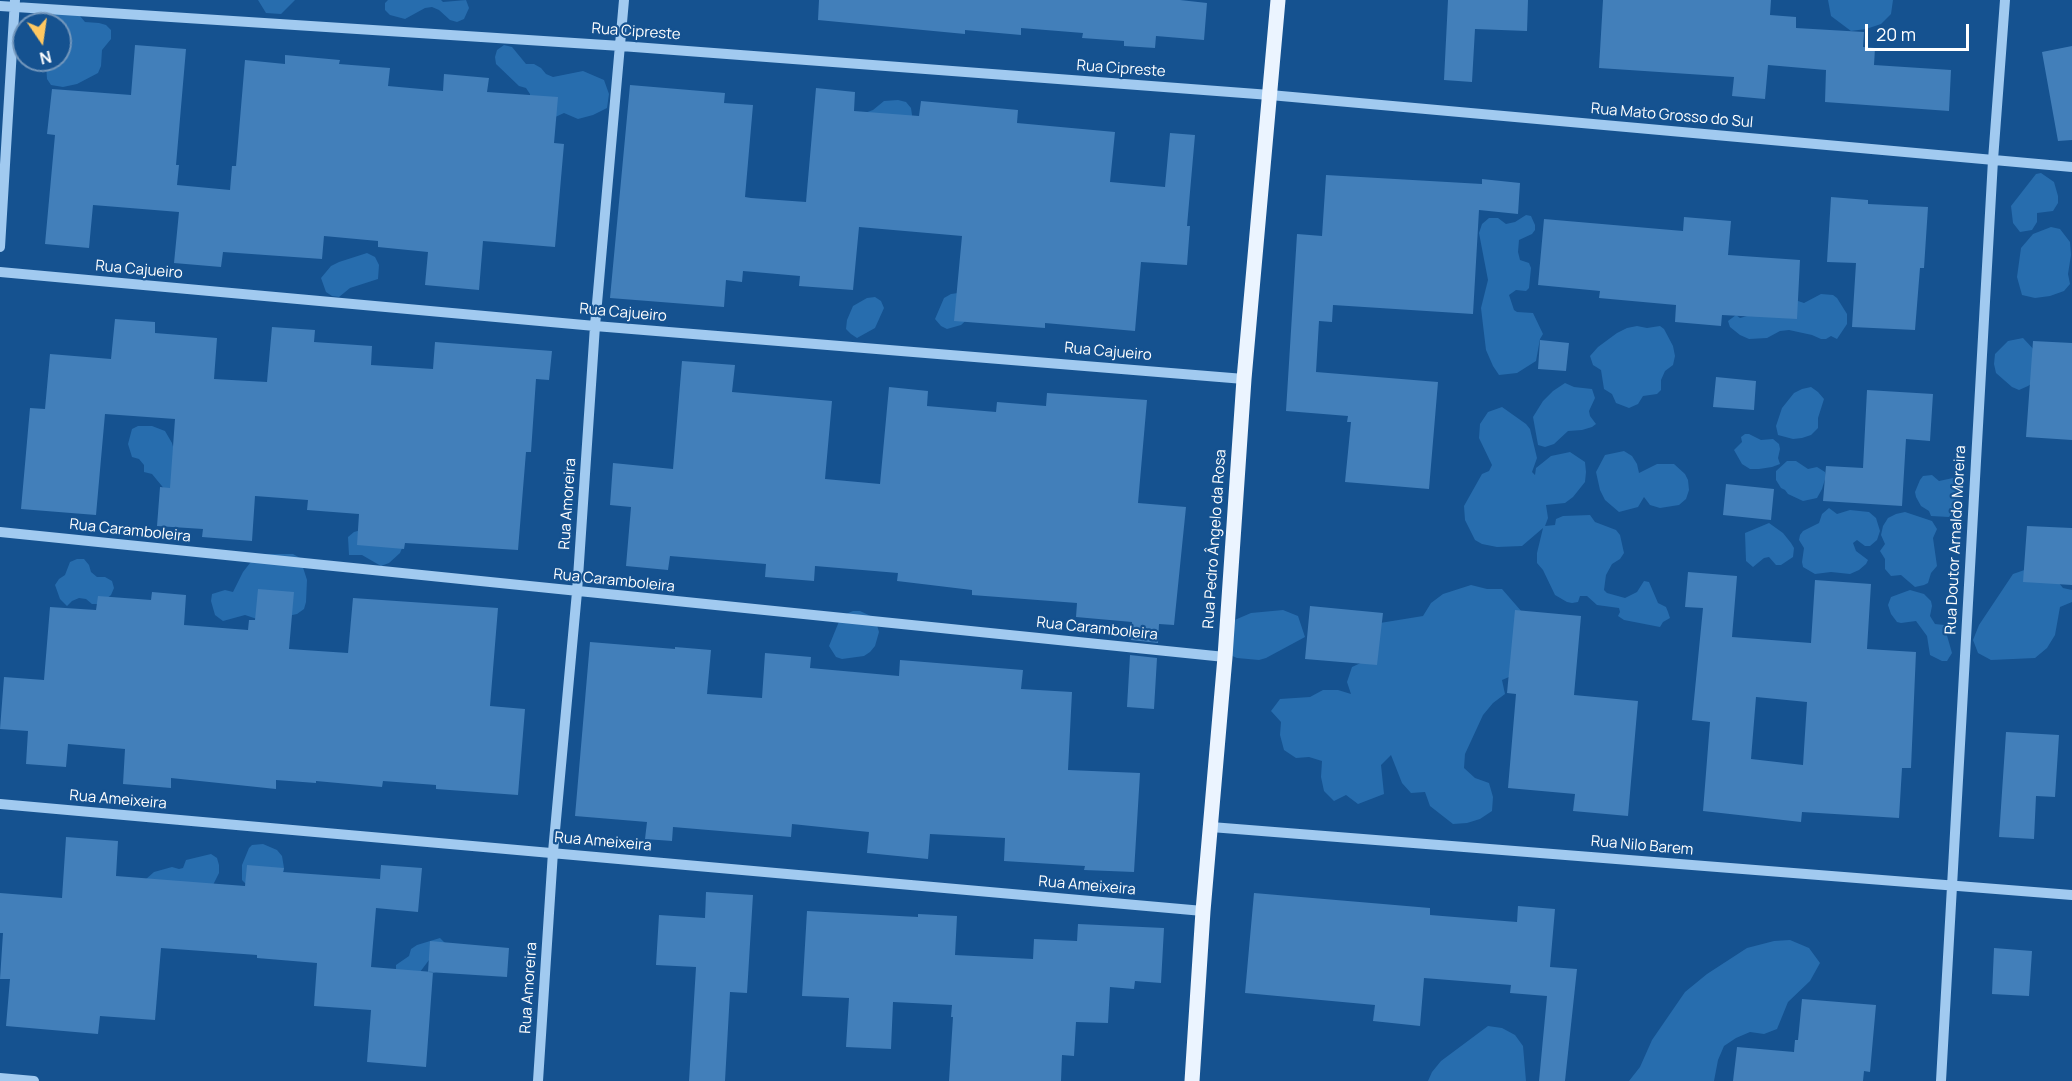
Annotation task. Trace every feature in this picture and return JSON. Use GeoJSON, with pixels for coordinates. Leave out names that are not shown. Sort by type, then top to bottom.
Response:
{"type":"FeatureCollection","features":[{"type":"Feature","properties":{"kind":"main road","name":"Rua Pedro Ângelo da Rosa"},"geometry":{"type":"LineString","coordinates":[[1192,1081],[1244,378],[1278,0]]}},
{"type":"Feature","properties":{"kind":"street","name":"Rua Amoreira"},"geometry":{"type":"LineString","coordinates":[[538,1081],[553,852],[577,592],[595,326],[624,0]]}},
{"type":"Feature","properties":{"kind":"street","name":"Rua Doutor Arnaldo Moreira"},"geometry":{"type":"LineString","coordinates":[[1941,1081],[1993,160],[2005,0]]}},
{"type":"Feature","properties":{"kind":"street","name":"Rua Cipreste"},"geometry":{"type":"LineString","coordinates":[[0,6],[15,4],[621,46],[1270,95]]}},
{"type":"Feature","properties":{"kind":"street"},"geometry":{"type":"LineString","coordinates":[[0,247],[15,4]]}},
{"type":"Feature","properties":{"kind":"street","name":"Rua Mato Grosso do Sul"},"geometry":{"type":"LineString","coordinates":[[1270,95],[2072,167]]}},
{"type":"Feature","properties":{"kind":"street","name":"Rua Cajueiro"},"geometry":{"type":"LineString","coordinates":[[0,272],[595,326],[1244,378]]}},
{"type":"Feature","properties":{"kind":"street","name":"Rua Caramboleira"},"geometry":{"type":"LineString","coordinates":[[0,532],[1225,657]]}},
{"type":"Feature","properties":{"kind":"street","name":"Rua Ameixeira"},"geometry":{"type":"LineString","coordinates":[[0,804],[1203,911]]}},
{"type":"Feature","properties":{"kind":"street","name":"Rua Nilo Barem"},"geometry":{"type":"LineString","coordinates":[[1211,827],[2072,895]]}},
{"type":"Feature","properties":{"kind":"street"},"geometry":{"type":"LineString","coordinates":[[0,1078],[34,1081]]}},
{"type":"Feature","properties":{"kind":"shaded area"},"geometry":{"type":"Polygon","coordinates":[[[258,0],[295,0],[281,14],[266,13],[258,0]]]}},
{"type":"Feature","properties":{"kind":"shaded area"},"geometry":{"type":"Polygon","coordinates":[[[388,0],[441,0],[443,2],[466,0],[469,8],[464,19],[457,22],[450,20],[432,7],[425,8],[405,19],[390,15],[385,10],[385,3],[388,0]]]}},
{"type":"Feature","properties":{"kind":"shaded area"},"geometry":{"type":"Polygon","coordinates":[[[1828,0],[1893,0],[1891,14],[1881,24],[1851,31],[1831,16],[1828,0]]]}},
{"type":"Feature","properties":{"kind":"shaded area"},"geometry":{"type":"Polygon","coordinates":[[[72,14],[80,16],[85,22],[106,25],[111,30],[111,39],[102,50],[98,73],[77,84],[63,87],[51,85],[47,79],[47,72],[72,72],[72,14]]]}},
{"type":"Feature","properties":{"kind":"shaded area"},"geometry":{"type":"Polygon","coordinates":[[[504,45],[512,47],[526,64],[534,64],[553,77],[583,71],[604,80],[609,94],[607,108],[578,119],[564,113],[551,119],[530,108],[530,94],[526,88],[519,86],[496,64],[497,50],[504,45]]]}},
{"type":"Feature","properties":{"kind":"shaded area"},"geometry":{"type":"Polygon","coordinates":[[[884,101],[906,102],[911,108],[913,122],[859,115],[873,110],[884,101]]]}},
{"type":"Feature","properties":{"kind":"shaded area"},"geometry":{"type":"Polygon","coordinates":[[[2041,173],[2054,182],[2058,203],[2053,211],[2037,213],[2037,222],[2032,230],[2020,232],[2013,223],[2011,206],[2036,174],[2041,173]]]}},
{"type":"Feature","properties":{"kind":"shaded area"},"geometry":{"type":"Polygon","coordinates":[[[1526,215],[1531,216],[1535,230],[1532,234],[1519,240],[1518,252],[1520,260],[1529,263],[1531,268],[1529,288],[1526,291],[1516,290],[1509,295],[1514,310],[1533,313],[1543,334],[1536,361],[1517,373],[1499,375],[1486,350],[1481,308],[1488,280],[1479,233],[1482,224],[1489,218],[1498,218],[1506,224],[1515,222],[1526,215]]]}},
{"type":"Feature","properties":{"kind":"shaded area"},"geometry":{"type":"Polygon","coordinates":[[[2051,227],[2060,229],[2070,242],[2071,255],[2068,274],[2070,284],[2064,291],[2050,296],[2035,298],[2022,295],[2017,277],[2021,248],[2033,234],[2051,227]]]}},
{"type":"Feature","properties":{"kind":"shaded area"},"geometry":{"type":"Polygon","coordinates":[[[367,253],[375,257],[379,265],[378,279],[350,288],[339,297],[326,292],[321,278],[331,266],[367,253]]]}},
{"type":"Feature","properties":{"kind":"shaded area"},"geometry":{"type":"Polygon","coordinates":[[[958,293],[972,315],[961,325],[947,329],[935,319],[944,298],[958,293]]]}},
{"type":"Feature","properties":{"kind":"shaded area"},"geometry":{"type":"Polygon","coordinates":[[[1821,294],[1833,295],[1837,298],[1847,314],[1847,324],[1837,339],[1831,336],[1821,339],[1789,330],[1780,331],[1767,338],[1749,339],[1730,327],[1728,321],[1736,315],[1740,318],[1795,300],[1804,303],[1821,294]]]}},
{"type":"Feature","properties":{"kind":"shaded area"},"geometry":{"type":"Polygon","coordinates":[[[875,297],[881,301],[884,308],[875,328],[857,338],[846,329],[853,306],[867,298],[875,297]]]}},
{"type":"Feature","properties":{"kind":"shaded area"},"geometry":{"type":"Polygon","coordinates":[[[1637,326],[1647,328],[1660,326],[1664,329],[1673,346],[1675,356],[1673,365],[1665,371],[1661,380],[1661,390],[1657,394],[1643,396],[1638,404],[1629,408],[1616,403],[1612,394],[1604,389],[1601,370],[1593,365],[1590,356],[1617,333],[1637,326]]]}},
{"type":"Feature","properties":{"kind":"shaded area"},"geometry":{"type":"Polygon","coordinates":[[[2023,338],[2037,353],[2035,381],[2019,390],[1996,373],[1994,364],[1995,354],[2008,341],[2023,338]]]}},
{"type":"Feature","properties":{"kind":"shaded area"},"geometry":{"type":"Polygon","coordinates":[[[1565,383],[1574,387],[1592,389],[1595,398],[1589,411],[1596,424],[1582,430],[1568,431],[1554,444],[1545,447],[1538,445],[1533,417],[1543,401],[1565,383]]]}},
{"type":"Feature","properties":{"kind":"shaded area"},"geometry":{"type":"Polygon","coordinates":[[[1811,387],[1824,399],[1818,418],[1818,428],[1811,435],[1802,438],[1793,439],[1778,435],[1776,426],[1782,408],[1794,393],[1811,387]]]}},
{"type":"Feature","properties":{"kind":"shaded area"},"geometry":{"type":"Polygon","coordinates":[[[1502,407],[1530,429],[1537,458],[1532,472],[1535,475],[1536,468],[1551,456],[1570,452],[1585,462],[1585,482],[1565,503],[1546,505],[1548,518],[1545,526],[1555,525],[1556,519],[1563,516],[1590,515],[1595,522],[1616,530],[1620,535],[1624,553],[1612,564],[1606,575],[1604,590],[1625,598],[1637,592],[1644,581],[1649,582],[1658,603],[1666,607],[1670,618],[1660,627],[1624,620],[1618,616],[1619,608],[1597,605],[1587,596],[1580,596],[1578,602],[1572,603],[1555,595],[1537,563],[1543,528],[1522,546],[1497,547],[1475,540],[1465,520],[1464,506],[1482,474],[1489,471],[1492,465],[1479,438],[1480,424],[1488,412],[1502,407]]]}},
{"type":"Feature","properties":{"kind":"shaded area"},"geometry":{"type":"Polygon","coordinates":[[[138,426],[152,426],[165,431],[172,443],[176,458],[173,487],[166,491],[152,474],[144,472],[144,465],[139,459],[132,457],[128,444],[132,429],[138,426]]]}},
{"type":"Feature","properties":{"kind":"shaded area"},"geometry":{"type":"Polygon","coordinates":[[[1745,434],[1761,440],[1773,439],[1779,444],[1780,464],[1750,469],[1742,464],[1734,450],[1742,442],[1741,437],[1745,434]]]}},
{"type":"Feature","properties":{"kind":"shaded area"},"geometry":{"type":"Polygon","coordinates":[[[1624,451],[1632,456],[1639,473],[1657,464],[1674,464],[1688,480],[1689,490],[1686,499],[1679,505],[1660,508],[1650,505],[1644,497],[1638,507],[1619,512],[1605,500],[1596,472],[1605,455],[1624,451]]]}},
{"type":"Feature","properties":{"kind":"shaded area"},"geometry":{"type":"Polygon","coordinates":[[[1787,461],[1796,461],[1808,469],[1817,467],[1825,472],[1822,489],[1817,498],[1803,501],[1781,488],[1776,480],[1776,471],[1787,461]]]}},
{"type":"Feature","properties":{"kind":"shaded area"},"geometry":{"type":"Polygon","coordinates":[[[1932,475],[1939,481],[1953,478],[1957,487],[1959,501],[1949,517],[1931,516],[1916,497],[1915,492],[1920,480],[1923,476],[1932,475]]]}},
{"type":"Feature","properties":{"kind":"shaded area"},"geometry":{"type":"Polygon","coordinates":[[[1829,508],[1837,514],[1850,510],[1869,512],[1876,518],[1880,531],[1877,540],[1870,546],[1865,546],[1857,540],[1853,543],[1856,551],[1868,560],[1859,570],[1850,574],[1831,572],[1815,574],[1803,567],[1804,548],[1799,540],[1800,535],[1819,523],[1822,514],[1829,508]]]}},
{"type":"Feature","properties":{"kind":"shaded area"},"geometry":{"type":"Polygon","coordinates":[[[1905,512],[1932,521],[1937,529],[1933,538],[1937,566],[1931,573],[1928,583],[1915,587],[1901,575],[1891,576],[1885,569],[1885,559],[1880,551],[1885,544],[1881,535],[1888,518],[1905,512]]]}},
{"type":"Feature","properties":{"kind":"shaded area"},"geometry":{"type":"Polygon","coordinates":[[[1769,523],[1783,533],[1791,543],[1794,548],[1793,557],[1781,565],[1776,565],[1769,557],[1764,558],[1753,567],[1746,561],[1745,533],[1769,523]]]}},
{"type":"Feature","properties":{"kind":"shaded area"},"geometry":{"type":"Polygon","coordinates":[[[361,530],[403,546],[400,553],[389,563],[381,566],[362,555],[349,555],[348,537],[361,530]]]}},
{"type":"Feature","properties":{"kind":"shaded area"},"geometry":{"type":"Polygon","coordinates":[[[257,554],[293,554],[300,558],[307,580],[304,609],[297,614],[274,619],[260,620],[245,615],[223,621],[215,615],[211,601],[212,594],[225,590],[233,592],[243,572],[257,554]]]}},
{"type":"Feature","properties":{"kind":"shaded area"},"geometry":{"type":"Polygon","coordinates":[[[84,559],[91,572],[97,577],[105,577],[112,581],[114,588],[111,595],[100,604],[92,604],[86,599],[79,598],[67,606],[60,599],[55,585],[65,575],[70,562],[84,559]]]}},
{"type":"Feature","properties":{"kind":"shaded area"},"geometry":{"type":"Polygon","coordinates":[[[2033,567],[2054,577],[2063,588],[2072,590],[2072,602],[2060,607],[2055,635],[2047,648],[2035,658],[1991,660],[1978,653],[1973,640],[1979,625],[2013,574],[2033,567]]]}},
{"type":"Feature","properties":{"kind":"shaded area"},"geometry":{"type":"Polygon","coordinates":[[[1471,585],[1487,589],[1502,589],[1522,612],[1516,674],[1502,680],[1505,694],[1483,715],[1465,754],[1464,768],[1475,778],[1489,783],[1493,797],[1492,811],[1480,819],[1453,824],[1430,806],[1425,792],[1411,793],[1402,783],[1391,755],[1381,765],[1384,794],[1358,804],[1346,795],[1334,801],[1324,791],[1321,777],[1322,761],[1309,757],[1296,758],[1284,750],[1280,735],[1281,722],[1271,711],[1280,699],[1310,697],[1323,690],[1338,690],[1351,694],[1347,682],[1352,667],[1365,661],[1380,623],[1423,616],[1431,603],[1443,594],[1471,585]]]}},
{"type":"Feature","properties":{"kind":"shaded area"},"geometry":{"type":"Polygon","coordinates":[[[1910,590],[1924,594],[1931,601],[1930,616],[1935,624],[1944,625],[1952,653],[1947,661],[1930,655],[1927,636],[1916,621],[1897,622],[1891,614],[1888,605],[1891,597],[1910,590]]]}},
{"type":"Feature","properties":{"kind":"shaded area"},"geometry":{"type":"Polygon","coordinates":[[[1283,610],[1298,616],[1305,637],[1259,660],[1230,655],[1230,622],[1251,613],[1283,610]]]}},
{"type":"Feature","properties":{"kind":"shaded area"},"geometry":{"type":"Polygon","coordinates":[[[853,611],[860,611],[875,618],[879,632],[875,646],[870,652],[864,656],[842,659],[836,657],[829,646],[840,619],[853,611]]]}},
{"type":"Feature","properties":{"kind":"shaded area"},"geometry":{"type":"Polygon","coordinates":[[[263,844],[277,850],[282,856],[284,868],[282,879],[251,889],[242,880],[242,865],[252,845],[263,844]]]}},
{"type":"Feature","properties":{"kind":"shaded area"},"geometry":{"type":"Polygon","coordinates":[[[211,854],[217,858],[219,865],[219,873],[212,887],[145,880],[154,872],[172,867],[183,868],[186,860],[211,854]]]}},
{"type":"Feature","properties":{"kind":"shaded area"},"geometry":{"type":"Polygon","coordinates":[[[440,938],[450,948],[429,960],[420,972],[396,972],[396,965],[409,956],[411,949],[440,938]]]}},
{"type":"Feature","properties":{"kind":"shaded area"},"geometry":{"type":"Polygon","coordinates":[[[1790,940],[1809,948],[1820,963],[1810,981],[1788,1002],[1777,1029],[1764,1034],[1750,1032],[1724,1046],[1718,1060],[1714,1081],[1629,1081],[1640,1067],[1652,1040],[1685,992],[1707,974],[1747,948],[1774,941],[1790,940]]]}},
{"type":"Feature","properties":{"kind":"shaded area"},"geometry":{"type":"Polygon","coordinates":[[[1488,1026],[1502,1028],[1515,1035],[1523,1046],[1526,1081],[1428,1081],[1441,1061],[1488,1026]]]}},
{"type":"Feature","properties":{"kind":"building"},"geometry":{"type":"Polygon","coordinates":[[[819,0],[1180,0],[1207,3],[1204,40],[1156,36],[1155,48],[1124,46],[1124,41],[1082,38],[1083,33],[1021,28],[1021,35],[965,30],[965,34],[818,20],[819,0]]]}},
{"type":"Feature","properties":{"kind":"building"},"geometry":{"type":"Polygon","coordinates":[[[1448,0],[1528,0],[1527,31],[1475,29],[1472,82],[1444,80],[1448,0]]]}},
{"type":"Feature","properties":{"kind":"building"},"geometry":{"type":"Polygon","coordinates":[[[1603,0],[1771,0],[1770,15],[1796,17],[1796,28],[1864,32],[1863,47],[1875,48],[1874,65],[1951,70],[1949,111],[1825,102],[1826,70],[1768,65],[1765,99],[1732,96],[1734,77],[1599,68],[1603,0]]]}},
{"type":"Feature","properties":{"kind":"building"},"geometry":{"type":"Polygon","coordinates":[[[135,45],[186,49],[176,165],[179,165],[177,185],[230,190],[232,166],[236,166],[245,60],[285,64],[285,55],[340,60],[339,64],[390,68],[388,86],[443,91],[444,74],[489,78],[487,92],[558,97],[554,143],[564,144],[555,247],[483,241],[479,290],[425,285],[428,252],[378,247],[378,241],[324,236],[322,259],[223,252],[221,267],[174,263],[179,212],[93,205],[89,248],[45,244],[55,135],[47,134],[52,89],[131,95],[135,45]]]}},
{"type":"Feature","properties":{"kind":"building"},"geometry":{"type":"Polygon","coordinates":[[[2072,46],[2072,140],[2058,141],[2042,52],[2072,46]]]}},
{"type":"Feature","properties":{"kind":"building"},"geometry":{"type":"Polygon","coordinates":[[[630,85],[725,93],[724,103],[753,105],[745,197],[751,198],[806,202],[816,88],[855,92],[854,111],[919,116],[921,101],[1018,110],[1017,123],[1115,132],[1110,182],[1165,187],[1170,133],[1195,135],[1187,226],[1190,226],[1187,265],[1141,262],[1135,331],[1045,323],[1045,328],[954,321],[962,236],[859,227],[853,290],[799,286],[800,276],[743,271],[742,282],[726,280],[724,307],[610,298],[630,85]]]}},
{"type":"Feature","properties":{"kind":"building"},"geometry":{"type":"Polygon","coordinates":[[[1326,175],[1482,184],[1482,179],[1520,183],[1518,214],[1479,210],[1473,314],[1333,305],[1332,322],[1319,321],[1316,372],[1438,382],[1429,489],[1345,482],[1351,422],[1347,422],[1348,416],[1286,411],[1297,234],[1322,236],[1326,175]]]}},
{"type":"Feature","properties":{"kind":"building"},"geometry":{"type":"Polygon","coordinates":[[[1831,197],[1868,200],[1868,204],[1928,207],[1924,268],[1920,268],[1915,330],[1852,327],[1856,263],[1827,262],[1831,197]]]}},
{"type":"Feature","properties":{"kind":"building"},"geometry":{"type":"Polygon","coordinates":[[[1684,217],[1731,221],[1728,255],[1800,260],[1797,319],[1722,315],[1721,326],[1675,322],[1676,305],[1599,298],[1600,291],[1538,285],[1544,219],[1683,231],[1684,217]]]}},
{"type":"Feature","properties":{"kind":"building"},"geometry":{"type":"Polygon","coordinates":[[[115,319],[155,322],[155,333],[217,338],[214,379],[267,382],[272,327],[315,330],[314,342],[372,346],[371,365],[433,369],[435,342],[552,351],[549,380],[536,379],[531,452],[526,452],[518,550],[405,543],[404,549],[357,545],[359,514],[307,510],[308,500],[255,496],[252,541],[202,537],[203,529],[157,526],[160,487],[170,488],[175,419],[105,414],[96,515],[21,509],[30,408],[45,409],[50,354],[111,359],[115,319]]]}},
{"type":"Feature","properties":{"kind":"building"},"geometry":{"type":"Polygon","coordinates":[[[1540,340],[1569,343],[1566,371],[1538,369],[1540,340]]]}},
{"type":"Feature","properties":{"kind":"building"},"geometry":{"type":"Polygon","coordinates":[[[2033,341],[2072,343],[2072,440],[2026,437],[2033,341]]]}},
{"type":"Feature","properties":{"kind":"building"},"geometry":{"type":"Polygon","coordinates":[[[682,361],[735,365],[732,392],[832,401],[825,479],[880,484],[889,387],[928,391],[927,406],[996,412],[997,402],[1046,406],[1047,393],[1147,400],[1138,503],[1186,507],[1174,625],[1159,624],[1158,643],[1131,640],[1132,622],[1076,617],[1077,603],[972,595],[972,590],[897,581],[898,573],[815,566],[814,581],[765,577],[766,564],[670,556],[668,570],[626,566],[631,507],[610,505],[613,463],[673,469],[682,361]]]}},
{"type":"Feature","properties":{"kind":"building"},"geometry":{"type":"Polygon","coordinates":[[[1716,377],[1756,381],[1754,410],[1713,407],[1716,377]]]}},
{"type":"Feature","properties":{"kind":"building"},"geometry":{"type":"Polygon","coordinates":[[[1867,390],[1933,394],[1930,441],[1906,439],[1902,506],[1823,501],[1826,466],[1863,468],[1867,390]]]}},
{"type":"Feature","properties":{"kind":"building"},"geometry":{"type":"Polygon","coordinates":[[[1726,484],[1774,489],[1771,520],[1723,515],[1726,484]]]}},
{"type":"Feature","properties":{"kind":"building"},"geometry":{"type":"Polygon","coordinates":[[[2027,526],[2072,528],[2072,585],[2023,582],[2027,526]]]}},
{"type":"Feature","properties":{"kind":"building"},"geometry":{"type":"Polygon","coordinates":[[[1688,572],[1737,576],[1732,637],[1811,643],[1815,580],[1871,584],[1867,649],[1916,652],[1911,768],[1902,768],[1899,818],[1802,812],[1801,822],[1703,811],[1710,722],[1692,720],[1703,608],[1685,607],[1688,572]],[[1756,697],[1751,759],[1803,765],[1807,702],[1756,697]]]}},
{"type":"Feature","properties":{"kind":"building"},"geometry":{"type":"Polygon","coordinates":[[[258,589],[294,592],[289,649],[348,653],[353,598],[498,608],[490,706],[525,709],[518,795],[436,789],[436,785],[383,781],[382,787],[276,780],[276,789],[171,778],[171,788],[123,784],[125,749],[68,744],[66,767],[26,764],[28,731],[0,729],[4,677],[44,680],[50,607],[96,610],[98,596],[151,600],[152,592],[186,595],[184,625],[248,630],[249,620],[255,620],[258,589]]]}},
{"type":"Feature","properties":{"kind":"building"},"geometry":{"type":"Polygon","coordinates":[[[1310,606],[1383,613],[1377,665],[1305,659],[1310,606]]]}},
{"type":"Feature","properties":{"kind":"building"},"geometry":{"type":"Polygon","coordinates":[[[1515,610],[1581,616],[1574,695],[1638,701],[1628,816],[1573,811],[1575,794],[1508,788],[1516,694],[1507,693],[1515,610]]]}},
{"type":"Feature","properties":{"kind":"building"},"geometry":{"type":"Polygon","coordinates":[[[590,642],[711,650],[707,694],[762,698],[765,653],[811,657],[810,668],[899,676],[900,660],[1023,670],[1021,689],[1072,692],[1068,770],[1140,773],[1134,872],[1084,870],[1085,866],[1004,861],[1005,838],[930,834],[928,859],[867,853],[869,832],[792,824],[791,837],[673,827],[672,841],[645,839],[647,822],[575,816],[590,642]]]}},
{"type":"Feature","properties":{"kind":"building"},"geometry":{"type":"Polygon","coordinates":[[[1130,655],[1157,658],[1154,709],[1127,707],[1130,655]]]}},
{"type":"Feature","properties":{"kind":"building"},"geometry":{"type":"Polygon","coordinates":[[[2006,732],[2059,735],[2055,797],[2036,796],[2034,839],[1999,837],[2006,732]]]}},
{"type":"Feature","properties":{"kind":"building"},"geometry":{"type":"Polygon","coordinates":[[[66,837],[118,841],[116,876],[245,886],[247,865],[284,868],[283,872],[380,879],[381,865],[422,868],[418,912],[376,908],[371,967],[433,972],[426,1067],[367,1062],[371,1010],[314,1006],[317,963],[257,958],[257,955],[161,948],[155,1020],[100,1016],[98,1034],[6,1026],[10,979],[0,979],[3,933],[0,933],[0,893],[62,898],[66,837]]]}},
{"type":"Feature","properties":{"kind":"building"},"geometry":{"type":"Polygon","coordinates":[[[706,892],[753,895],[747,993],[730,992],[725,1081],[689,1081],[696,967],[656,965],[659,915],[705,918],[706,892]]]}},
{"type":"Feature","properties":{"kind":"building"},"geometry":{"type":"Polygon","coordinates":[[[1254,893],[1430,908],[1430,915],[1517,922],[1518,906],[1555,909],[1550,967],[1577,969],[1565,1081],[1539,1081],[1547,996],[1510,993],[1511,985],[1424,978],[1420,1026],[1373,1021],[1375,1005],[1245,993],[1254,893]]]}},
{"type":"Feature","properties":{"kind":"building"},"geometry":{"type":"Polygon","coordinates":[[[807,911],[918,917],[918,914],[957,916],[955,955],[1033,959],[1034,939],[1077,941],[1078,924],[1164,928],[1161,983],[1135,981],[1134,989],[1110,987],[1108,1023],[1076,1022],[1074,1056],[1062,1055],[1061,1081],[949,1081],[952,1005],[893,1002],[891,1049],[846,1047],[849,998],[802,996],[807,911]]]}},
{"type":"Feature","properties":{"kind":"building"},"geometry":{"type":"Polygon","coordinates":[[[430,941],[509,948],[507,977],[428,972],[430,941]]]}},
{"type":"Feature","properties":{"kind":"building"},"geometry":{"type":"Polygon","coordinates":[[[1994,948],[2032,951],[2029,996],[1992,994],[1994,948]]]}},
{"type":"Feature","properties":{"kind":"building"},"geometry":{"type":"Polygon","coordinates":[[[1802,999],[1876,1005],[1870,1072],[1864,1071],[1863,1081],[1733,1081],[1737,1047],[1794,1052],[1795,1040],[1798,1040],[1802,999]]]}}]}
